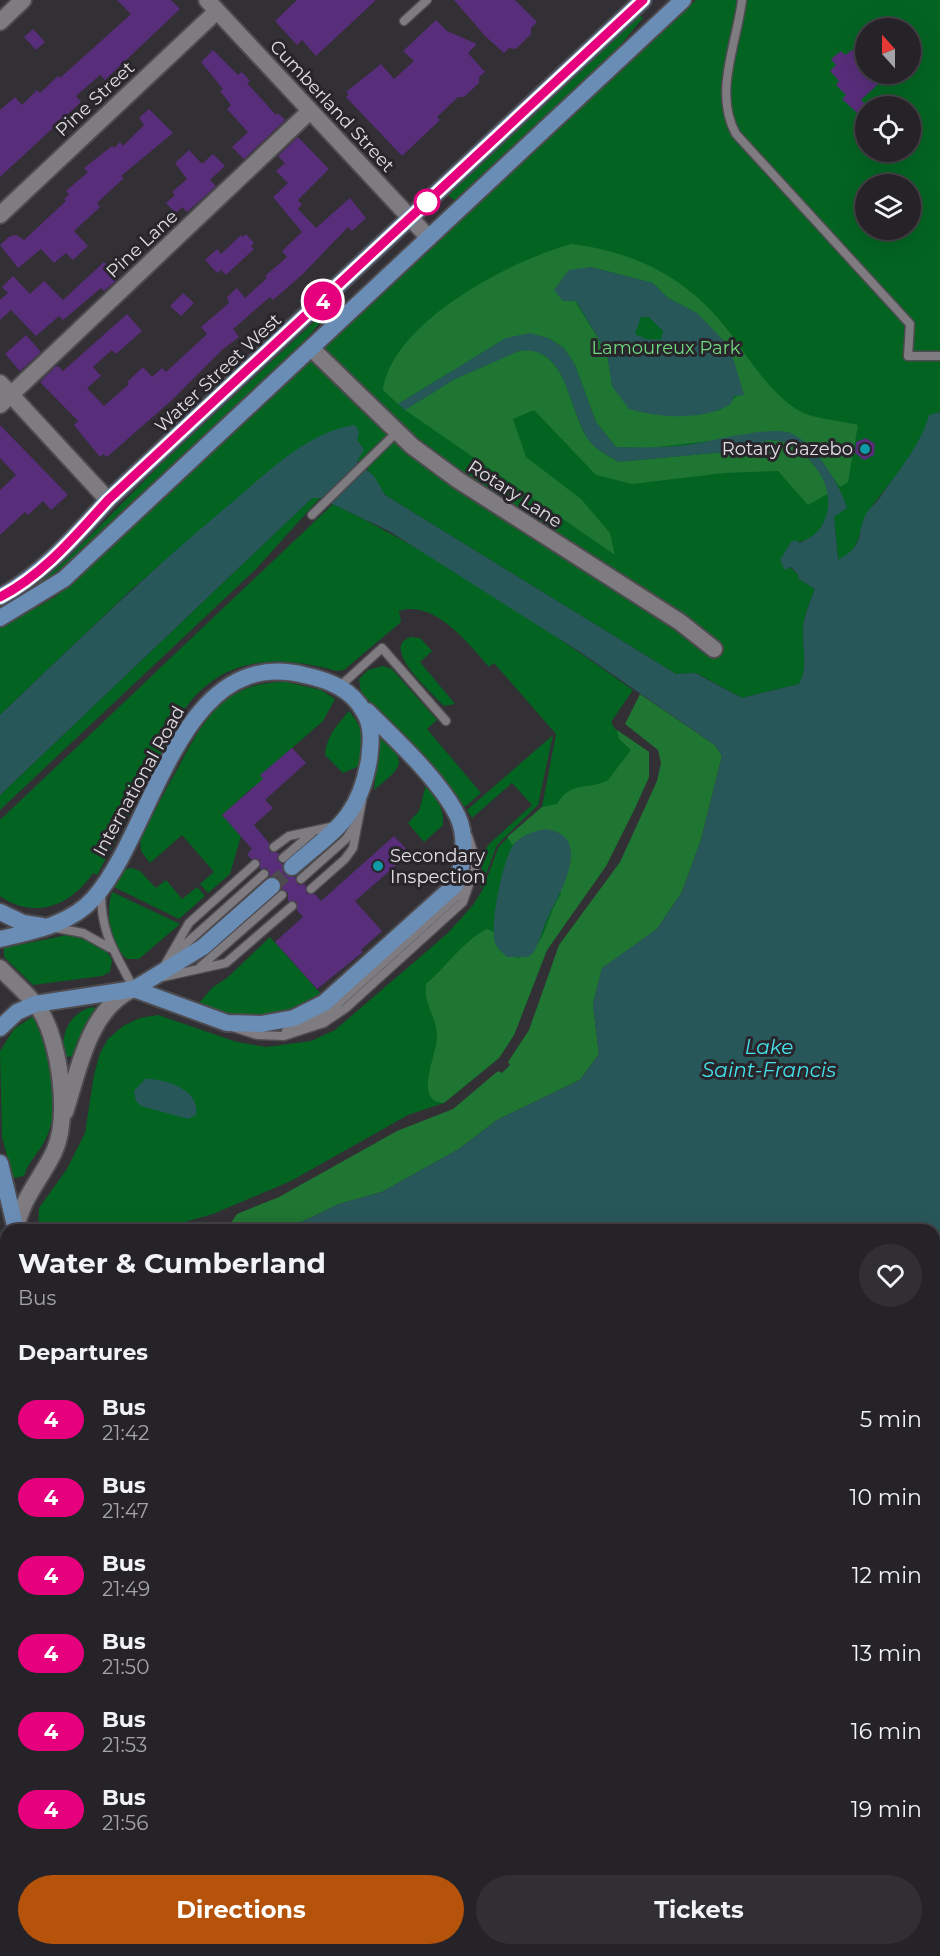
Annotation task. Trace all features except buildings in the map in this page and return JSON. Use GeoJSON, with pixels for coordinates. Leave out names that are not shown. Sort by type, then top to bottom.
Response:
{"type":"FeatureCollection","features":[{"type":"Feature","properties":{"kind":"main road","name":"Water Street West"},"geometry":{"type":"LineString","coordinates":[[0,597],[44,566],[108,500],[643,0]]}},
{"type":"Feature","properties":{"kind":"main road"},"geometry":{"type":"LineString","coordinates":[[0,618],[64,579],[683,0]]}},
{"type":"Feature","properties":{"kind":"main road","name":"International Road"},"geometry":{"type":"LineString","coordinates":[[0,939],[49,927],[88,903],[101,888],[189,725],[211,698],[240,680],[277,671],[306,675],[339,687],[358,702],[366,715],[371,736],[364,786],[357,804],[344,821],[292,868]]}},
{"type":"Feature","properties":{"kind":"main road"},"geometry":{"type":"LineString","coordinates":[[150,978],[215,1020],[243,1024],[278,1022],[309,1012],[324,1003],[455,885],[462,866],[463,852],[463,837],[458,816],[432,781],[358,702]]}},
{"type":"Feature","properties":{"kind":"main road"},"geometry":{"type":"LineString","coordinates":[[0,1028],[17,1012],[35,1004],[150,978],[203,947],[273,885]]}},
{"type":"Feature","properties":{"kind":"main road"},"geometry":{"type":"LineString","coordinates":[[0,912],[23,923],[49,927]]}},
{"type":"Feature","properties":{"kind":"main road"},"geometry":{"type":"LineString","coordinates":[[0,1163],[13,1224]]}},
{"type":"Feature","properties":{"kind":"main road"},"geometry":{"type":"LineString","coordinates":[[0,1185],[13,1224]]}},
{"type":"Feature","properties":{"kind":"main road"},"geometry":{"type":"LineString","coordinates":[[0,1204],[12,1224]]}},
{"type":"Feature","properties":{"kind":"street"},"geometry":{"type":"LineString","coordinates":[[0,22],[23,0]]}},
{"type":"Feature","properties":{"kind":"street","name":"Cumberland Street"},"geometry":{"type":"LineString","coordinates":[[212,5],[429,238]]}},
{"type":"Feature","properties":{"kind":"street","name":"Pine Street"},"geometry":{"type":"LineString","coordinates":[[0,215],[212,5]]}},
{"type":"Feature","properties":{"kind":"street","name":"Pine Lane"},"geometry":{"type":"LineString","coordinates":[[4,394],[310,111]]}},
{"type":"Feature","properties":{"kind":"street","name":"Rotary Lane"},"geometry":{"type":"LineString","coordinates":[[312,349],[397,432],[458,480],[680,622],[714,649]]}},
{"type":"Feature","properties":{"kind":"street"},"geometry":{"type":"LineString","coordinates":[[4,394],[108,500]]}},
{"type":"Feature","properties":{"kind":"street"},"geometry":{"type":"LineString","coordinates":[[0,968],[35,1004],[44,1018],[55,1054],[62,1104],[61,1124]]}},
{"type":"Feature","properties":{"kind":"street"},"geometry":{"type":"LineString","coordinates":[[15,1224],[22,1204],[55,1151],[61,1124],[94,1030],[114,1001],[150,978]]}},
{"type":"Feature","properties":{"kind":"lane"},"geometry":{"type":"LineString","coordinates":[[404,21],[427,0]]}},
{"type":"Feature","properties":{"kind":"lane"},"geometry":{"type":"LineString","coordinates":[[742,0],[725,104],[736,134],[910,324],[908,356],[940,356]]}},
{"type":"Feature","properties":{"kind":"lane"},"geometry":{"type":"LineString","coordinates":[[312,515],[397,432]]}},
{"type":"Feature","properties":{"kind":"lane"},"geometry":{"type":"LineString","coordinates":[[339,687],[382,648],[446,721]]}},
{"type":"Feature","properties":{"kind":"lane"},"geometry":{"type":"LineString","coordinates":[[311,889],[350,854],[364,786]]}},
{"type":"Feature","properties":{"kind":"lane"},"geometry":{"type":"LineString","coordinates":[[292,868],[352,832],[360,814]]}},
{"type":"Feature","properties":{"kind":"lane"},"geometry":{"type":"LineString","coordinates":[[215,1020],[244,1032],[271,1037],[311,1029],[336,1016],[455,911],[467,894],[475,864],[471,843],[458,816]]}},
{"type":"Feature","properties":{"kind":"lane"},"geometry":{"type":"LineString","coordinates":[[292,868],[310,834],[344,821]]}},
{"type":"Feature","properties":{"kind":"lane"},"geometry":{"type":"LineString","coordinates":[[274,847],[289,836],[322,829]]}},
{"type":"Feature","properties":{"kind":"lane"},"geometry":{"type":"LineString","coordinates":[[150,978],[189,923],[255,864]]}},
{"type":"Feature","properties":{"kind":"lane"},"geometry":{"type":"LineString","coordinates":[[191,971],[206,964],[273,885]]}},
{"type":"Feature","properties":{"kind":"lane"},"geometry":{"type":"LineString","coordinates":[[101,888],[102,924],[113,950]]}},
{"type":"Feature","properties":{"kind":"lane"},"geometry":{"type":"LineString","coordinates":[[49,927],[83,933],[113,950],[150,978],[230,961],[292,906]]}},
{"type":"Feature","properties":{"kind":"green space","name":"Lamoureux Park"},"geometry":{"type":"Polygon","coordinates":[[[696,0],[940,0],[940,412],[929,416],[919,442],[868,512],[856,545],[848,555],[838,560],[834,517],[810,538],[791,542],[781,560],[798,574],[799,579],[815,589],[804,622],[804,670],[799,684],[742,698],[696,673],[676,674],[385,495],[368,470],[356,459],[276,466],[131,590],[0,715],[0,628],[55,597],[84,573],[696,0]]]}},
{"type":"Feature","properties":{"kind":"green space"},"geometry":{"type":"Polygon","coordinates":[[[640,15],[643,18],[613,54],[456,202],[448,195],[640,15]]]}},
{"type":"Feature","properties":{"kind":"green space"},"geometry":{"type":"Polygon","coordinates":[[[572,244],[596,248],[640,262],[680,284],[715,314],[760,374],[796,409],[808,415],[858,425],[848,482],[840,487],[826,468],[788,432],[649,448],[616,447],[596,422],[575,365],[564,348],[548,338],[506,338],[398,404],[383,390],[391,365],[408,341],[431,318],[459,297],[489,279],[547,252],[572,244]],[[591,267],[563,301],[575,301],[607,353],[612,386],[693,414],[720,410],[743,391],[710,327],[697,313],[668,298],[653,283],[591,267]]]}},
{"type":"Feature","properties":{"kind":"green space"},"geometry":{"type":"Polygon","coordinates":[[[328,309],[330,311],[297,350],[69,562],[40,585],[39,583],[66,560],[160,465],[328,309]]]}},
{"type":"Feature","properties":{"kind":"green space"},"geometry":{"type":"Polygon","coordinates":[[[529,349],[543,354],[553,363],[567,388],[583,431],[591,443],[618,462],[736,451],[769,440],[795,443],[822,475],[829,493],[808,505],[778,471],[724,473],[632,484],[596,475],[534,410],[513,419],[526,457],[581,499],[610,533],[615,555],[405,410],[455,379],[519,351],[529,349]]]}},
{"type":"Feature","properties":{"kind":"green space"},"geometry":{"type":"Polygon","coordinates":[[[312,498],[320,498],[256,569],[0,810],[0,795],[312,498]]]}},
{"type":"Feature","properties":{"kind":"green space"},"geometry":{"type":"Polygon","coordinates":[[[333,504],[449,567],[633,690],[611,722],[615,729],[649,752],[649,777],[635,808],[606,866],[547,950],[514,1035],[499,1058],[444,1103],[408,1115],[291,1181],[213,1214],[178,1224],[38,1224],[39,1208],[67,1169],[85,1133],[94,1075],[100,1053],[108,1039],[123,1026],[140,1018],[158,1015],[237,1042],[266,1047],[311,1041],[335,1030],[448,933],[473,905],[482,891],[499,846],[542,807],[556,734],[494,663],[489,667],[450,626],[425,611],[412,609],[399,611],[401,622],[344,670],[336,671],[293,662],[252,664],[234,669],[199,692],[179,717],[145,787],[97,875],[93,873],[74,894],[63,901],[39,908],[26,907],[0,896],[0,820],[333,504]]]}},
{"type":"Feature","properties":{"kind":"green space"},"geometry":{"type":"Polygon","coordinates":[[[411,637],[420,638],[432,651],[420,662],[455,704],[444,706],[411,671],[401,650],[402,642],[411,637]]]}},
{"type":"Feature","properties":{"kind":"green space"},"geometry":{"type":"Polygon","coordinates":[[[383,666],[392,669],[437,720],[427,729],[481,793],[465,807],[361,692],[359,679],[368,670],[383,666]]]}},
{"type":"Feature","properties":{"kind":"green space"},"geometry":{"type":"Polygon","coordinates":[[[286,682],[321,690],[335,699],[323,721],[261,775],[267,783],[253,787],[222,815],[241,836],[230,874],[208,893],[200,884],[214,872],[182,835],[150,863],[141,851],[140,838],[207,719],[231,696],[265,684],[286,682]]]}},
{"type":"Feature","properties":{"kind":"green space"},"geometry":{"type":"Polygon","coordinates":[[[640,694],[715,745],[722,756],[701,840],[682,892],[657,929],[602,969],[593,1004],[599,1054],[580,1080],[497,1120],[459,1149],[382,1192],[339,1204],[297,1224],[230,1224],[237,1214],[279,1197],[397,1131],[453,1109],[498,1071],[502,1073],[510,1065],[508,1062],[529,1030],[559,945],[620,862],[657,781],[661,763],[658,750],[625,724],[640,694]]]}},
{"type":"Feature","properties":{"kind":"green space"},"geometry":{"type":"Polygon","coordinates":[[[349,711],[361,731],[363,745],[357,767],[343,773],[325,755],[336,726],[349,711]]]}},
{"type":"Feature","properties":{"kind":"green space"},"geometry":{"type":"Polygon","coordinates":[[[617,730],[649,752],[649,777],[635,808],[606,866],[547,950],[514,1035],[499,1058],[444,1103],[434,1100],[429,1094],[428,1085],[437,1034],[428,1004],[426,984],[462,947],[487,929],[494,932],[496,945],[517,958],[533,950],[544,933],[561,894],[528,834],[512,845],[507,837],[542,807],[557,804],[568,792],[608,780],[631,750],[619,739],[617,730]]]}},
{"type":"Feature","properties":{"kind":"green space"},"geometry":{"type":"Polygon","coordinates":[[[380,733],[395,751],[399,764],[392,775],[374,790],[380,733]]]}},
{"type":"Feature","properties":{"kind":"green space"},"geometry":{"type":"Polygon","coordinates":[[[553,735],[538,805],[497,845],[480,890],[483,855],[488,845],[532,805],[512,783],[472,818],[467,810],[553,735]]]}},
{"type":"Feature","properties":{"kind":"green space"},"geometry":{"type":"Polygon","coordinates":[[[426,785],[439,804],[443,825],[424,842],[408,823],[419,811],[426,785]]]}},
{"type":"Feature","properties":{"kind":"green space"},"geometry":{"type":"Polygon","coordinates":[[[132,868],[140,871],[156,888],[166,880],[182,899],[197,887],[205,896],[179,919],[114,887],[124,869],[132,868]]]}},
{"type":"Feature","properties":{"kind":"green space"},"geometry":{"type":"Polygon","coordinates":[[[112,892],[180,924],[139,959],[127,959],[116,945],[110,928],[109,909],[112,892]]]}},
{"type":"Feature","properties":{"kind":"green space"},"geometry":{"type":"Polygon","coordinates":[[[67,935],[86,940],[109,954],[112,960],[110,972],[102,976],[33,985],[4,957],[4,948],[67,935]]]}},
{"type":"Feature","properties":{"kind":"green space"},"geometry":{"type":"Polygon","coordinates":[[[270,937],[321,994],[292,1011],[261,1017],[230,1014],[198,1004],[213,987],[227,978],[270,937]]]}},
{"type":"Feature","properties":{"kind":"green space"},"geometry":{"type":"Polygon","coordinates":[[[92,1007],[99,1009],[77,1056],[64,1057],[63,1041],[68,1026],[77,1014],[92,1007]]]}},
{"type":"Feature","properties":{"kind":"green space"},"geometry":{"type":"Polygon","coordinates":[[[35,1015],[45,1043],[52,1075],[54,1106],[52,1122],[47,1136],[24,1176],[13,1178],[2,1137],[0,1051],[14,1029],[35,1015]]]}},
{"type":"Feature","properties":{"kind":"water"},"geometry":{"type":"Polygon","coordinates":[[[591,267],[653,283],[668,298],[697,313],[724,341],[734,361],[744,395],[734,396],[731,404],[720,409],[694,415],[667,416],[629,409],[612,386],[607,353],[576,301],[563,301],[554,290],[569,270],[591,267]],[[641,317],[635,334],[646,339],[661,340],[663,331],[649,317],[641,317]]]}},
{"type":"Feature","properties":{"kind":"water","name":"Lake Saint-Francis"},"geometry":{"type":"Polygon","coordinates":[[[530,333],[548,338],[564,348],[575,365],[596,422],[616,447],[685,445],[770,431],[790,433],[799,438],[817,454],[844,498],[847,508],[834,517],[838,560],[853,550],[866,514],[879,499],[921,437],[929,415],[940,412],[940,1224],[297,1224],[339,1204],[382,1192],[459,1149],[497,1120],[580,1080],[599,1054],[593,1004],[602,968],[657,929],[682,892],[701,840],[722,756],[715,745],[580,652],[389,531],[320,498],[312,498],[0,795],[0,715],[141,582],[272,468],[303,445],[320,436],[355,425],[359,432],[357,440],[364,449],[357,462],[374,476],[385,495],[676,674],[695,673],[742,698],[799,684],[804,670],[804,622],[815,589],[799,579],[798,574],[791,567],[785,570],[780,560],[791,542],[795,540],[800,543],[818,531],[827,513],[825,483],[809,459],[795,443],[769,440],[736,451],[618,462],[591,443],[583,430],[565,383],[557,369],[548,358],[535,352],[519,351],[455,379],[405,410],[398,404],[506,338],[530,333]]]}},
{"type":"Feature","properties":{"kind":"water"},"geometry":{"type":"Polygon","coordinates":[[[544,829],[560,833],[568,842],[571,853],[570,866],[534,952],[528,957],[507,957],[496,945],[494,934],[498,894],[504,867],[512,847],[518,840],[544,829]]]}},
{"type":"Feature","properties":{"kind":"water"},"geometry":{"type":"Polygon","coordinates":[[[145,1079],[171,1083],[180,1087],[193,1099],[196,1115],[188,1119],[141,1106],[136,1101],[134,1091],[145,1079]]]}},
{"type":"Feature","properties":{"kind":"tunnel"},"geometry":{"type":"LineString","coordinates":[[272,886],[292,867]]}},
{"type":"Feature","properties":{"kind":"bus line","name":"4"},"geometry":{"type":"LineString","coordinates":[[0,597],[26,581],[63,549],[108,500],[643,0]]}},
{"type":"Feature","properties":{"kind":"place","name":"Rotary Gazebo"},"geometry":{"type":"Point","coordinates":[865,449]}},
{"type":"Feature","properties":{"kind":"place","name":"Secondary Inspection"},"geometry":{"type":"Point","coordinates":[378,866]}}]}
